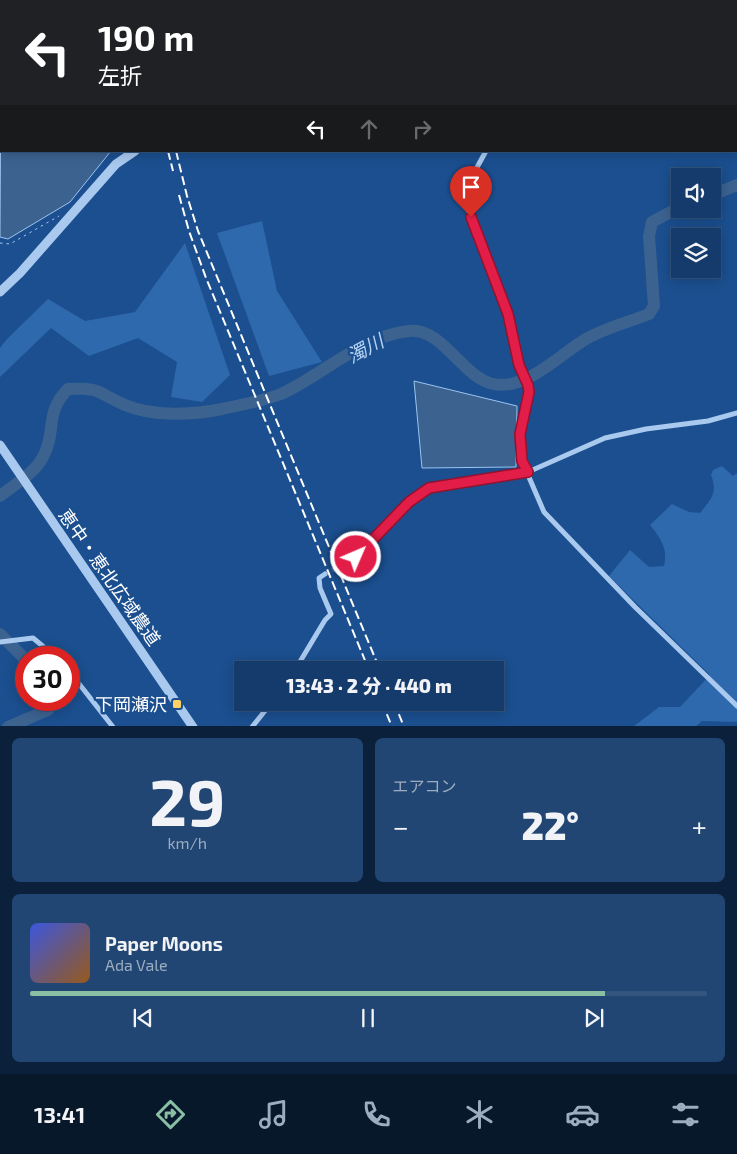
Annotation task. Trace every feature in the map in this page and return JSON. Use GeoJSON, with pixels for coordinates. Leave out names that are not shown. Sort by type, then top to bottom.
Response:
{"type":"FeatureCollection","features":[{"type":"Feature","properties":{"kind":"street"},"geometry":{"type":"LineString","coordinates":[[0,292],[116,164],[133,152]]}},
{"type":"Feature","properties":{"kind":"street"},"geometry":{"type":"LineString","coordinates":[[485,152],[464,191],[465,201],[508,314],[519,365],[528,385],[529,392],[520,441],[522,461],[544,512],[551,523],[737,706]]}},
{"type":"Feature","properties":{"kind":"street"},"geometry":{"type":"LineString","coordinates":[[356,557],[409,502],[429,488],[528,472],[605,438],[646,429],[708,421],[737,414]]}},
{"type":"Feature","properties":{"kind":"street","name":"恵中・恵北広域農道"},"geometry":{"type":"LineString","coordinates":[[0,445],[193,726]]}},
{"type":"Feature","properties":{"kind":"street"},"geometry":{"type":"LineString","coordinates":[[300,661],[325,620],[331,614],[320,588],[319,578],[325,574]]}},
{"type":"Feature","properties":{"kind":"street"},"geometry":{"type":"LineString","coordinates":[[0,642],[33,638],[43,646]]}},
{"type":"Feature","properties":{"kind":"street"},"geometry":{"type":"LineString","coordinates":[[80,685],[113,726]]}},
{"type":"Feature","properties":{"kind":"street"},"geometry":{"type":"LineString","coordinates":[[252,726],[264,711]]}},
{"type":"Feature","properties":{"kind":"path"},"geometry":{"type":"LineString","coordinates":[[0,243],[10,244],[56,218],[73,213]]}},
{"type":"Feature","properties":{"kind":"shaded area"},"geometry":{"type":"Polygon","coordinates":[[[0,152],[110,152],[70,202],[8,239],[0,237],[0,152]]]}},
{"type":"Feature","properties":{"kind":"shaded area"},"geometry":{"type":"Polygon","coordinates":[[[262,221],[277,291],[322,362],[269,376],[217,233],[262,221]]]}},
{"type":"Feature","properties":{"kind":"shaded area"},"geometry":{"type":"Polygon","coordinates":[[[185,243],[230,375],[202,402],[171,397],[177,362],[138,338],[89,356],[51,328],[0,377],[0,348],[48,299],[85,321],[135,312],[185,243]]]}},
{"type":"Feature","properties":{"kind":"shaded area"},"geometry":{"type":"Polygon","coordinates":[[[414,381],[517,406],[516,467],[422,468],[414,381]]]}},
{"type":"Feature","properties":{"kind":"shaded area"},"geometry":{"type":"Polygon","coordinates":[[[722,466],[733,476],[737,473],[737,722],[702,721],[696,726],[634,726],[659,707],[680,707],[710,675],[609,576],[630,550],[649,567],[664,566],[665,554],[663,544],[650,525],[672,504],[689,512],[700,513],[712,496],[714,487],[711,475],[713,470],[722,466]]]}},
{"type":"Feature","properties":{"kind":"waterway","name":"濁川"},"geometry":{"type":"LineString","coordinates":[[721,191],[737,185]]}},
{"type":"Feature","properties":{"kind":"waterway","name":"濁川"},"geometry":{"type":"LineString","coordinates":[[0,496],[24,478],[43,457],[47,448],[53,414],[56,406],[68,389],[93,390],[125,405],[148,412],[186,414],[211,411],[259,401],[281,394],[358,348],[391,334],[409,331],[421,332],[432,337],[482,380],[493,384],[505,385],[530,377],[593,335],[649,314],[654,306],[649,236],[652,222],[671,212]]}},
{"type":"Feature","properties":{"kind":"waterway","name":"濁川"},"geometry":{"type":"LineString","coordinates":[[0,634],[15,649]]}},
{"type":"Feature","properties":{"kind":"waterway","name":"濁川"},"geometry":{"type":"LineString","coordinates":[[10,726],[46,711]]}},
{"type":"Feature","properties":{"kind":"tunnel"},"geometry":{"type":"LineString","coordinates":[[325,574],[356,557]]}},
{"type":"Feature","properties":{"kind":"railway"},"geometry":{"type":"LineString","coordinates":[[168,152],[173,171]]}},
{"type":"Feature","properties":{"kind":"railway"},"geometry":{"type":"LineString","coordinates":[[176,152],[198,231],[376,661]]}},
{"type":"Feature","properties":{"kind":"railway"},"geometry":{"type":"LineString","coordinates":[[179,195],[189,231],[206,278],[365,661]]}},
{"type":"Feature","properties":{"kind":"railway"},"geometry":{"type":"LineString","coordinates":[[386,711],[392,726]]}},
{"type":"Feature","properties":{"kind":"railway"},"geometry":{"type":"LineString","coordinates":[[398,711],[404,726]]}},
{"type":"Feature","properties":{"kind":"place","name":"下岡瀬沢"},"geometry":{"type":"Point","coordinates":[177,704]}},
{"type":"Feature","properties":{"kind":"route"},"geometry":{"type":"LineString","coordinates":[[356,557],[409,502],[429,488],[528,472],[522,461],[520,447],[520,434],[529,392],[528,385],[519,365],[508,314],[471,217]]}}]}
